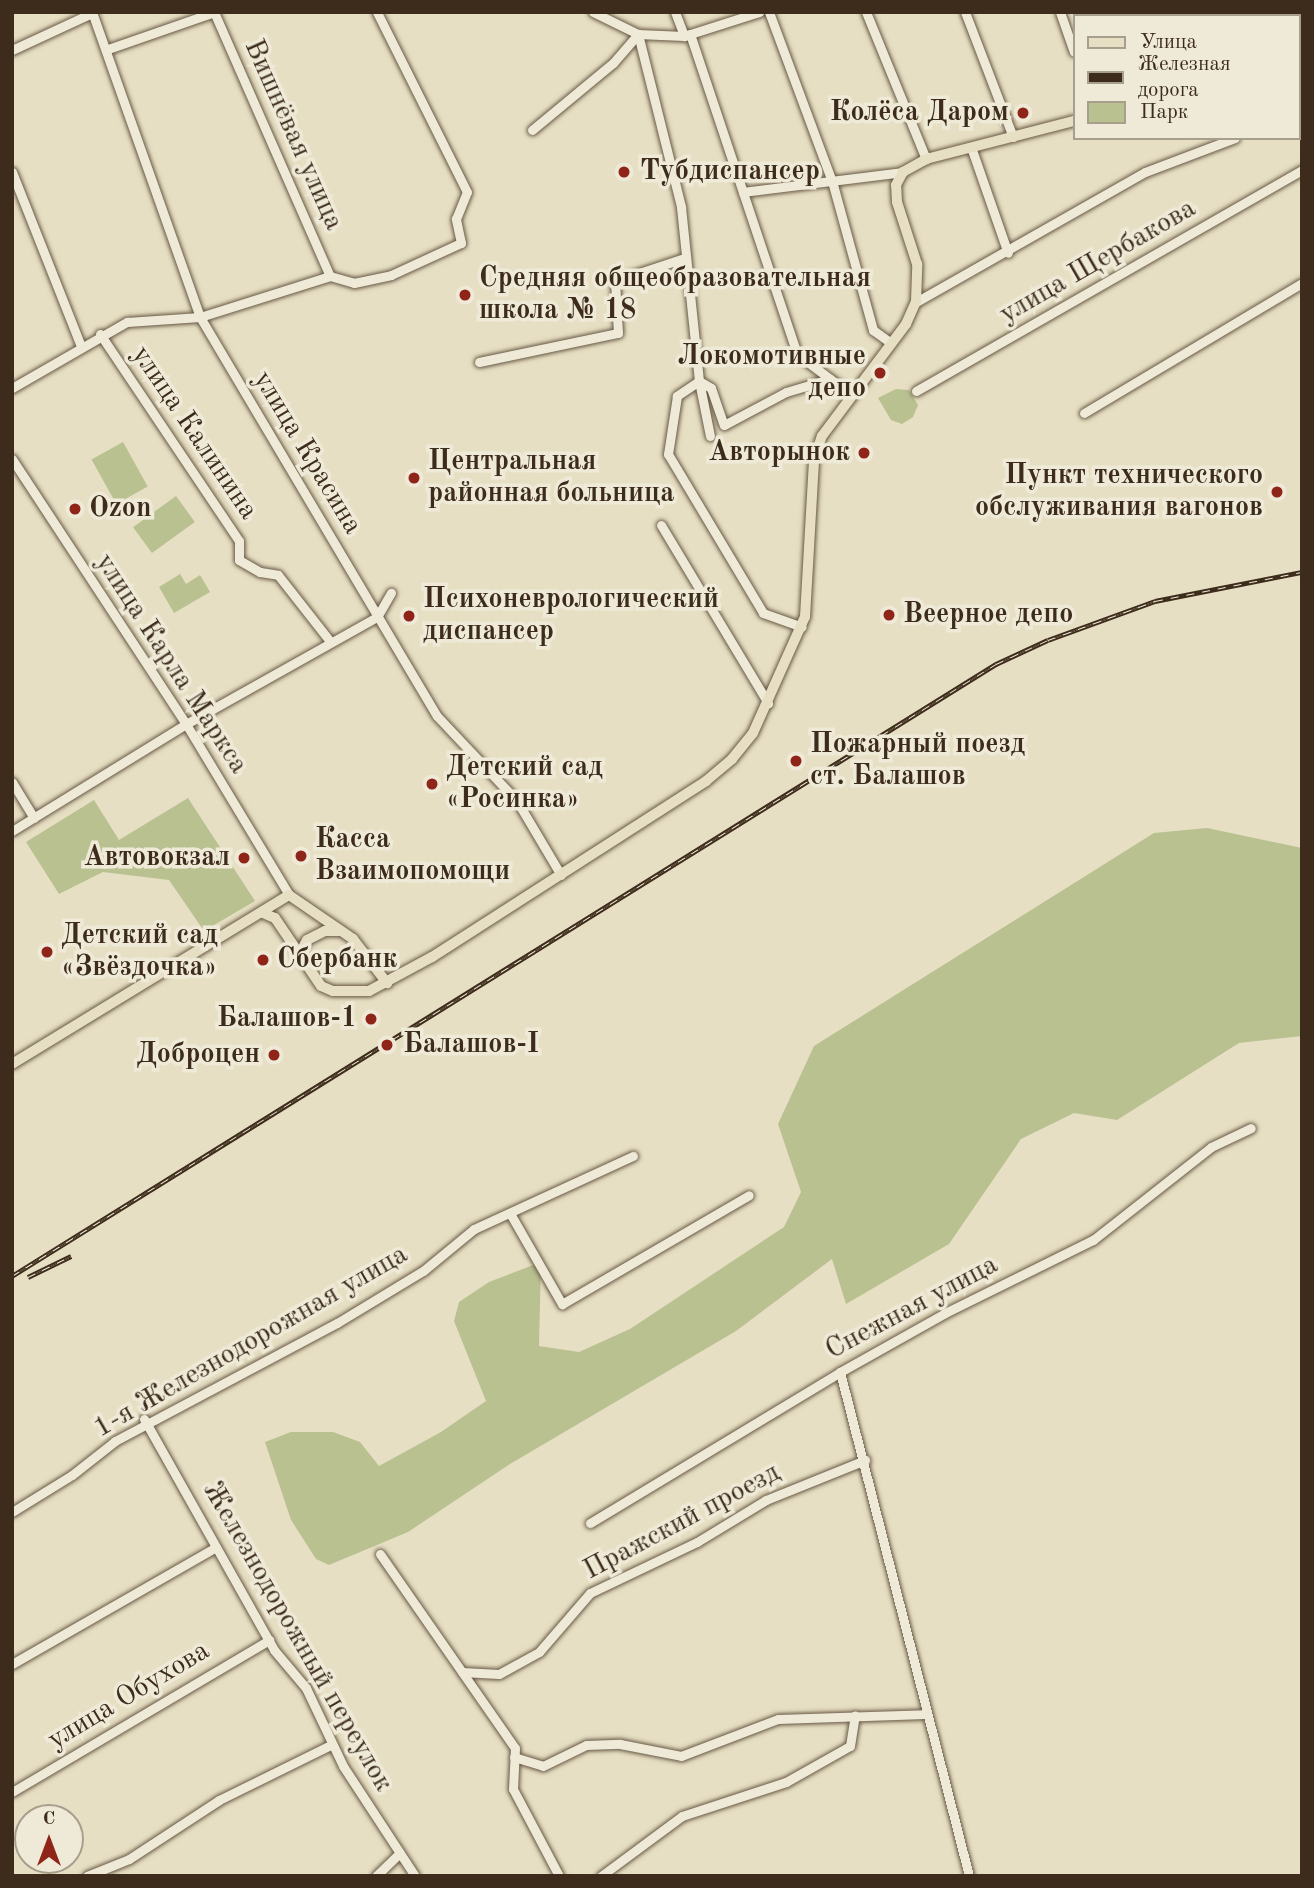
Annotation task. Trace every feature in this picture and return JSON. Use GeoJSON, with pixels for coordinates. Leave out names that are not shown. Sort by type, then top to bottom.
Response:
{"type":"FeatureCollection","features":[{"type":"Feature","properties":{"kind":"main road"},"geometry":{"type":"LineString","coordinates":[[263,913],[275,918],[321,986],[333,991],[369,991],[387,983],[706,781],[753,733],[803,626],[810,590],[814,460],[822,436],[891,343],[916,302],[917,264],[897,202],[896,185],[903,172],[926,159],[1072,122]]}},
{"type":"Feature","properties":{"kind":"main road"},"geometry":{"type":"LineString","coordinates":[[12,1064],[289,895],[353,939],[387,983]]}},
{"type":"Feature","properties":{"kind":"main road"},"geometry":{"type":"LineString","coordinates":[[299,955],[307,940],[325,931],[341,931]]}},
{"type":"Feature","properties":{"kind":"street"},"geometry":{"type":"LineString","coordinates":[[108,49],[214,12]]}},
{"type":"Feature","properties":{"kind":"street","name":"Вишнёвая улица"},"geometry":{"type":"LineString","coordinates":[[214,12],[330,276]]}},
{"type":"Feature","properties":{"kind":"street"},"geometry":{"type":"LineString","coordinates":[[12,388],[100,334],[127,321],[200,317],[330,276],[354,283],[391,275],[461,243],[456,219],[467,191],[377,12]]}},
{"type":"Feature","properties":{"kind":"street"},"geometry":{"type":"LineString","coordinates":[[593,12],[638,34],[687,35],[759,12]]}},
{"type":"Feature","properties":{"kind":"street"},"geometry":{"type":"LineString","coordinates":[[675,12],[687,35],[797,354],[853,394]]}},
{"type":"Feature","properties":{"kind":"street"},"geometry":{"type":"LineString","coordinates":[[769,12],[832,181],[873,330],[891,343]]}},
{"type":"Feature","properties":{"kind":"street"},"geometry":{"type":"LineString","coordinates":[[866,12],[926,159]]}},
{"type":"Feature","properties":{"kind":"street"},"geometry":{"type":"LineString","coordinates":[[965,12],[1013,137]]}},
{"type":"Feature","properties":{"kind":"street"},"geometry":{"type":"LineString","coordinates":[[1060,12],[1072,46]]}},
{"type":"Feature","properties":{"kind":"street"},"geometry":{"type":"LineString","coordinates":[[12,50],[92,13]]}},
{"type":"Feature","properties":{"kind":"street","name":"улица Красина"},"geometry":{"type":"LineString","coordinates":[[92,13],[108,49],[200,317],[437,716],[517,801],[561,874]]}},
{"type":"Feature","properties":{"kind":"street"},"geometry":{"type":"LineString","coordinates":[[532,131],[613,63],[638,34]]}},
{"type":"Feature","properties":{"kind":"street"},"geometry":{"type":"LineString","coordinates":[[638,34],[681,207],[684,258],[699,381],[710,436]]}},
{"type":"Feature","properties":{"kind":"street"},"geometry":{"type":"LineString","coordinates":[[916,302],[1008,253],[1145,172],[1230,140]]}},
{"type":"Feature","properties":{"kind":"street"},"geometry":{"type":"LineString","coordinates":[[971,148],[1008,253]]}},
{"type":"Feature","properties":{"kind":"street","name":"улица Щербакова"},"geometry":{"type":"LineString","coordinates":[[916,391],[1302,170]]}},
{"type":"Feature","properties":{"kind":"street"},"geometry":{"type":"LineString","coordinates":[[12,172],[81,346]]}},
{"type":"Feature","properties":{"kind":"street"},"geometry":{"type":"LineString","coordinates":[[743,192],[903,172]]}},
{"type":"Feature","properties":{"kind":"street"},"geometry":{"type":"LineString","coordinates":[[479,362],[618,333],[615,281],[684,258]]}},
{"type":"Feature","properties":{"kind":"street"},"geometry":{"type":"LineString","coordinates":[[1084,413],[1302,283]]}},
{"type":"Feature","properties":{"kind":"street","name":"улица Калинина"},"geometry":{"type":"LineString","coordinates":[[100,334],[239,541],[239,561],[260,572],[278,575],[329,640]]}},
{"type":"Feature","properties":{"kind":"street"},"geometry":{"type":"LineString","coordinates":[[699,381],[711,388],[724,425],[786,392],[830,379]]}},
{"type":"Feature","properties":{"kind":"street"},"geometry":{"type":"LineString","coordinates":[[699,381],[677,396],[668,454],[763,613],[803,626]]}},
{"type":"Feature","properties":{"kind":"street","name":"улица Карла Маркса"},"geometry":{"type":"LineString","coordinates":[[12,459],[186,724],[289,895]]}},
{"type":"Feature","properties":{"kind":"street"},"geometry":{"type":"LineString","coordinates":[[661,525],[768,703]]}},
{"type":"Feature","properties":{"kind":"street"},"geometry":{"type":"LineString","coordinates":[[12,831],[186,724],[298,663],[329,640],[377,617],[391,593]]}},
{"type":"Feature","properties":{"kind":"street"},"geometry":{"type":"LineString","coordinates":[[12,782],[34,818]]}},
{"type":"Feature","properties":{"kind":"street","name":"Снежная улица"},"geometry":{"type":"LineString","coordinates":[[590,1523],[840,1372],[944,1313],[1093,1240],[1211,1147],[1251,1128]]}},
{"type":"Feature","properties":{"kind":"street","name":"1-я Железнодорожная улица"},"geometry":{"type":"LineString","coordinates":[[12,1512],[72,1475],[115,1441],[146,1422],[423,1271],[474,1229],[512,1215],[632,1156]]}},
{"type":"Feature","properties":{"kind":"street"},"geometry":{"type":"LineString","coordinates":[[512,1215],[562,1304],[748,1195]]}},
{"type":"Feature","properties":{"kind":"street"},"geometry":{"type":"LineString","coordinates":[[840,1372],[925,1714],[969,1876]]}},
{"type":"Feature","properties":{"kind":"street","name":"Железнодорожный переулок"},"geometry":{"type":"LineString","coordinates":[[146,1422],[269,1640],[306,1688],[331,1745],[415,1876]]}},
{"type":"Feature","properties":{"kind":"street","name":"Пражский проезд"},"geometry":{"type":"LineString","coordinates":[[462,1672],[499,1674],[539,1652],[590,1593],[686,1547],[766,1500],[863,1461]]}},
{"type":"Feature","properties":{"kind":"street"},"geometry":{"type":"LineString","coordinates":[[12,1664],[216,1547]]}},
{"type":"Feature","properties":{"kind":"street"},"geometry":{"type":"LineString","coordinates":[[380,1554],[515,1748],[513,1789],[559,1876]]}},
{"type":"Feature","properties":{"kind":"street","name":"улица Обухова"},"geometry":{"type":"LineString","coordinates":[[12,1792],[269,1640]]}},
{"type":"Feature","properties":{"kind":"street"},"geometry":{"type":"LineString","coordinates":[[514,1757],[543,1766],[586,1745],[620,1744],[681,1756],[778,1719],[925,1714]]}},
{"type":"Feature","properties":{"kind":"street"},"geometry":{"type":"LineString","coordinates":[[601,1876],[682,1816],[786,1782],[850,1746],[855,1715]]}},
{"type":"Feature","properties":{"kind":"street"},"geometry":{"type":"LineString","coordinates":[[87,1876],[129,1859],[219,1800],[331,1745]]}},
{"type":"Feature","properties":{"kind":"street"},"geometry":{"type":"LineString","coordinates":[[376,1876],[400,1853]]}},
{"type":"Feature","properties":{"kind":"green space"},"geometry":{"type":"Polygon","coordinates":[[[896,389],[909,390],[918,405],[913,417],[902,424],[891,420],[878,398],[896,389]]]}},
{"type":"Feature","properties":{"kind":"green space"},"geometry":{"type":"Polygon","coordinates":[[[123,442],[148,487],[116,504],[92,459],[123,442]]]}},
{"type":"Feature","properties":{"kind":"green space"},"geometry":{"type":"Polygon","coordinates":[[[176,496],[195,522],[152,553],[133,527],[176,496]]]}},
{"type":"Feature","properties":{"kind":"green space"},"geometry":{"type":"Polygon","coordinates":[[[180,574],[186,584],[200,575],[210,592],[174,613],[159,587],[180,574]]]}},
{"type":"Feature","properties":{"kind":"green space"},"geometry":{"type":"Polygon","coordinates":[[[188,798],[255,901],[204,931],[169,880],[103,872],[59,894],[26,842],[94,800],[119,840],[188,798]]]}},
{"type":"Feature","properties":{"kind":"green space"},"geometry":{"type":"Polygon","coordinates":[[[1207,828],[1302,848],[1302,1036],[1239,1043],[1117,1120],[1074,1113],[1021,1139],[949,1244],[846,1304],[832,1259],[736,1331],[510,1464],[408,1532],[329,1565],[316,1559],[291,1520],[265,1442],[291,1432],[333,1432],[360,1442],[379,1466],[441,1432],[486,1401],[454,1321],[459,1302],[489,1282],[541,1262],[539,1346],[579,1352],[630,1329],[784,1227],[801,1192],[778,1124],[814,1046],[1154,833],[1207,828]]]}},
{"type":"Feature","properties":{"kind":"railway"},"geometry":{"type":"LineString","coordinates":[[12,1276],[996,664],[1048,640],[1155,601],[1302,572]]}},
{"type":"Feature","properties":{"kind":"railway"},"geometry":{"type":"LineString","coordinates":[[28,1277],[71,1256]]}},
{"type":"Feature","properties":{"kind":"place","name":"Колёса Даром"},"geometry":{"type":"Point","coordinates":[1023,113]}},
{"type":"Feature","properties":{"kind":"place","name":"Тубдиспансер"},"geometry":{"type":"Point","coordinates":[624,172]}},
{"type":"Feature","properties":{"kind":"place","name":"Средняя общеобразовательная школа № 18"},"geometry":{"type":"Point","coordinates":[465,295]}},
{"type":"Feature","properties":{"kind":"place","name":"Локомотивные депо"},"geometry":{"type":"Point","coordinates":[880,373]}},
{"type":"Feature","properties":{"kind":"place","name":"Авторынок"},"geometry":{"type":"Point","coordinates":[864,453]}},
{"type":"Feature","properties":{"kind":"place","name":"Центральная районная больница"},"geometry":{"type":"Point","coordinates":[414,478]}},
{"type":"Feature","properties":{"kind":"place","name":"Пункт технического обслуживания вагонов"},"geometry":{"type":"Point","coordinates":[1277,492]}},
{"type":"Feature","properties":{"kind":"place","name":"Ozon"},"geometry":{"type":"Point","coordinates":[75,509]}},
{"type":"Feature","properties":{"kind":"place","name":"Веерное депо"},"geometry":{"type":"Point","coordinates":[889,615]}},
{"type":"Feature","properties":{"kind":"place","name":"Психоневрологический диспансер"},"geometry":{"type":"Point","coordinates":[409,616]}},
{"type":"Feature","properties":{"kind":"place","name":"Пожарный поезд ст. Балашов"},"geometry":{"type":"Point","coordinates":[796,761]}},
{"type":"Feature","properties":{"kind":"place","name":"Детский сад «Росинка»"},"geometry":{"type":"Point","coordinates":[432,784]}},
{"type":"Feature","properties":{"kind":"place","name":"Касса Взаимопомощи"},"geometry":{"type":"Point","coordinates":[301,856]}},
{"type":"Feature","properties":{"kind":"place","name":"Автовокзал"},"geometry":{"type":"Point","coordinates":[244,858]}},
{"type":"Feature","properties":{"kind":"place","name":"Детский сад «Звёздочка»"},"geometry":{"type":"Point","coordinates":[47,952]}},
{"type":"Feature","properties":{"kind":"place","name":"Сбербанк"},"geometry":{"type":"Point","coordinates":[263,960]}},
{"type":"Feature","properties":{"kind":"place","name":"Балашов-1"},"geometry":{"type":"Point","coordinates":[371,1019]}},
{"type":"Feature","properties":{"kind":"place","name":"Балашов-I"},"geometry":{"type":"Point","coordinates":[387,1045]}},
{"type":"Feature","properties":{"kind":"place","name":"Доброцен"},"geometry":{"type":"Point","coordinates":[274,1055]}}]}
